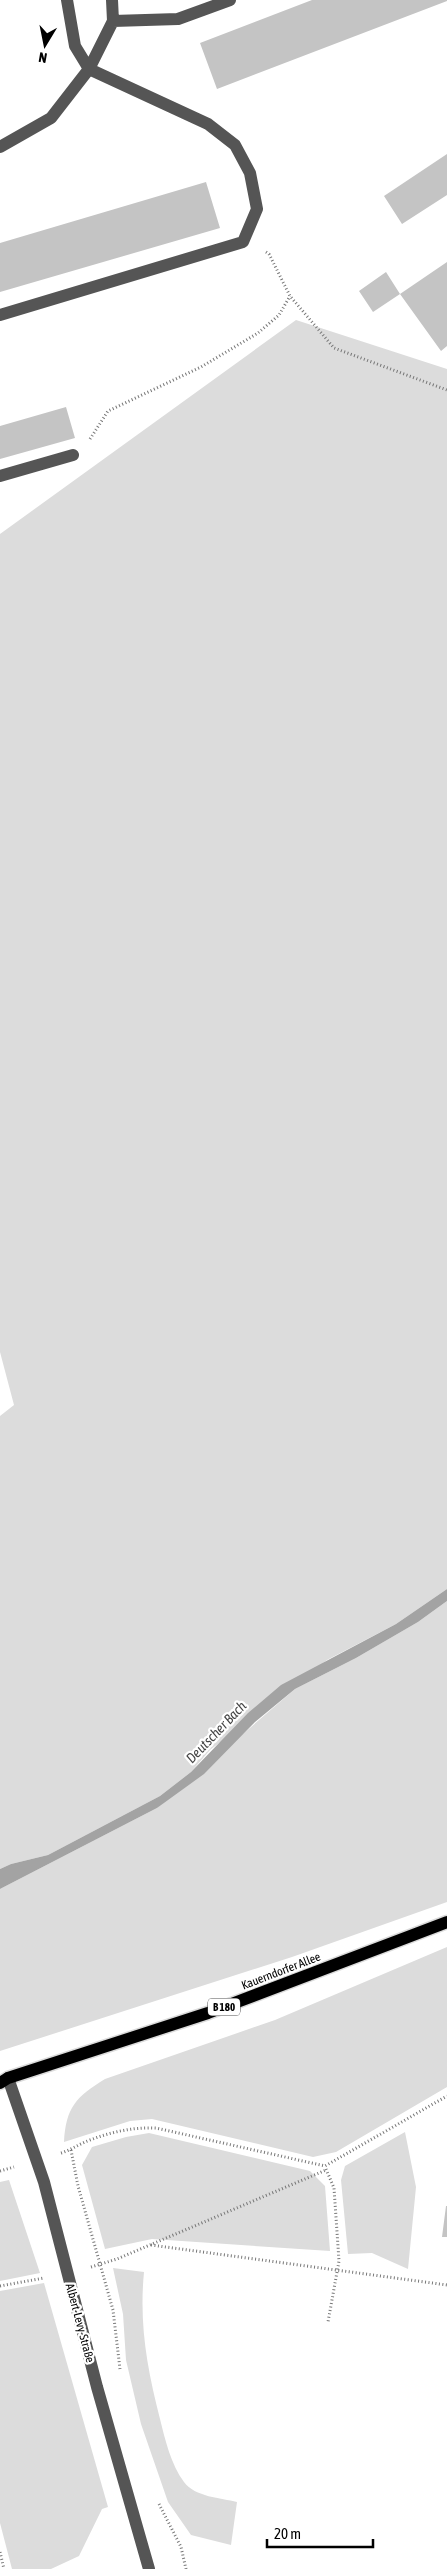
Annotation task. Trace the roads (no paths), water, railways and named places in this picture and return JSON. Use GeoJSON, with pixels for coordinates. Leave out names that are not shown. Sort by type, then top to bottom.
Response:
{"type":"FeatureCollection","features":[{"type":"Feature","properties":{"kind":"main road","name":"Kauerndorfer Allee"},"geometry":{"type":"LineString","coordinates":[[3,2080],[208,2013],[447,1922]]}},
{"type":"Feature","properties":{"kind":"street"},"geometry":{"type":"LineString","coordinates":[[0,315],[242,242],[257,209],[250,173],[235,145],[208,124],[89,69],[75,46],[67,0]]}},
{"type":"Feature","properties":{"kind":"street"},"geometry":{"type":"LineString","coordinates":[[0,147],[51,118],[89,69],[114,21],[112,0]]}},
{"type":"Feature","properties":{"kind":"street"},"geometry":{"type":"LineString","coordinates":[[114,21],[178,19],[230,0]]}},
{"type":"Feature","properties":{"kind":"street"},"geometry":{"type":"LineString","coordinates":[[0,476],[73,455]]}},
{"type":"Feature","properties":{"kind":"street","name":"Albert-Levy-Straße"},"geometry":{"type":"LineString","coordinates":[[3,2080],[38,2160],[148,2569]]}},
{"type":"Feature","properties":{"kind":"water label","name":"Deutscher Bach"},"geometry":{"type":"Point","coordinates":[216,1732]}}]}
